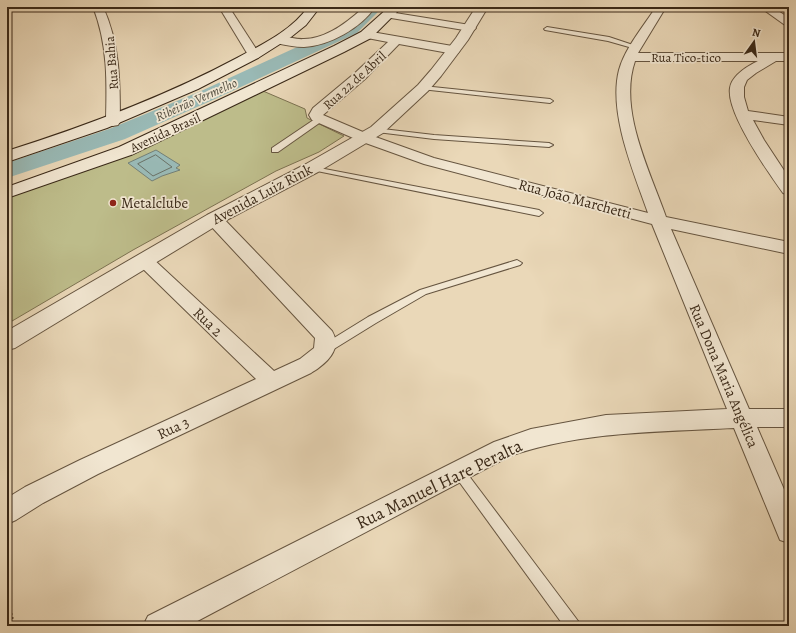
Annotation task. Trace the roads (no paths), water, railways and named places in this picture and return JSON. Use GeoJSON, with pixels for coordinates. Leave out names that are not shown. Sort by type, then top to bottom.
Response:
{"type":"FeatureCollection","features":[{"type":"Feature","properties":{"kind":"main road","name":"Avenida Brasil"},"geometry":{"type":"LineString","coordinates":[[7,158],[113,122],[174,96],[280,40],[301,23],[314,7]]}},
{"type":"Feature","properties":{"kind":"main road","name":"Avenida Luiz Rink"},"geometry":{"type":"LineString","coordinates":[[7,342],[214,219],[312,168],[371,134],[423,88],[470,28],[477,8]]}},
{"type":"Feature","properties":{"kind":"main road","name":"Avenida Brasil"},"geometry":{"type":"LineString","coordinates":[[7,193],[125,151],[366,35],[393,11]]}},
{"type":"Feature","properties":{"kind":"street","name":"Rua Bahia"},"geometry":{"type":"LineString","coordinates":[[98,7],[108,28],[112,45],[113,122]]}},
{"type":"Feature","properties":{"kind":"street"},"geometry":{"type":"LineString","coordinates":[[224,7],[254,55]]}},
{"type":"Feature","properties":{"kind":"street"},"geometry":{"type":"LineString","coordinates":[[280,40],[305,43],[322,39],[348,26],[370,7]]}},
{"type":"Feature","properties":{"kind":"street","name":"Rua Dona Maria Angélica"},"geometry":{"type":"LineString","coordinates":[[661,7],[633,52],[626,71],[623,90],[626,122],[659,221],[789,531]]}},
{"type":"Feature","properties":{"kind":"street"},"geometry":{"type":"LineString","coordinates":[[765,7],[789,23]]}},
{"type":"Feature","properties":{"kind":"street"},"geometry":{"type":"LineString","coordinates":[[393,11],[470,28]]}},
{"type":"Feature","properties":{"kind":"street"},"geometry":{"type":"LineString","coordinates":[[366,35],[454,50]]}},
{"type":"Feature","properties":{"kind":"street","name":"Rua 22 de Abril"},"geometry":{"type":"LineString","coordinates":[[371,134],[320,119],[316,115],[318,111],[360,76],[397,40]]}},
{"type":"Feature","properties":{"kind":"street","name":"Rua Tico-tico"},"geometry":{"type":"LineString","coordinates":[[633,52],[772,58],[789,57]]}},
{"type":"Feature","properties":{"kind":"street"},"geometry":{"type":"LineString","coordinates":[[772,58],[750,71],[742,79],[737,86],[737,95],[743,114],[757,140],[789,190]]}},
{"type":"Feature","properties":{"kind":"street"},"geometry":{"type":"LineString","coordinates":[[743,114],[789,122]]}},
{"type":"Feature","properties":{"kind":"street","name":"Rua João Marchetti"},"geometry":{"type":"LineString","coordinates":[[371,134],[429,161],[659,221],[789,248]]}},
{"type":"Feature","properties":{"kind":"street"},"geometry":{"type":"LineString","coordinates":[[214,219],[325,343]]}},
{"type":"Feature","properties":{"kind":"street","name":"Rua 2"},"geometry":{"type":"LineString","coordinates":[[145,261],[272,382]]}},
{"type":"Feature","properties":{"kind":"street","name":"Rua 3"},"geometry":{"type":"LineString","coordinates":[[7,512],[34,495],[89,466],[272,382],[318,359],[325,343]]}},
{"type":"Feature","properties":{"kind":"street","name":"Rua Manuel Hare Peralta"},"geometry":{"type":"LineString","coordinates":[[158,626],[502,449],[531,439],[606,425],[741,418],[789,418]]}},
{"type":"Feature","properties":{"kind":"lane"},"geometry":{"type":"LineString","coordinates":[[547,29],[609,39],[633,52]]}},
{"type":"Feature","properties":{"kind":"lane"},"geometry":{"type":"LineString","coordinates":[[423,88],[550,100]]}},
{"type":"Feature","properties":{"kind":"lane"},"geometry":{"type":"LineString","coordinates":[[275,150],[320,119]]}},
{"type":"Feature","properties":{"kind":"lane"},"geometry":{"type":"LineString","coordinates":[[371,134],[549,145]]}},
{"type":"Feature","properties":{"kind":"lane"},"geometry":{"type":"LineString","coordinates":[[312,168],[539,213]]}},
{"type":"Feature","properties":{"kind":"lane"},"geometry":{"type":"LineString","coordinates":[[325,343],[372,320],[422,292],[517,263]]}},
{"type":"Feature","properties":{"kind":"lane"},"geometry":{"type":"LineString","coordinates":[[459,472],[574,626]]}},
{"type":"Feature","properties":{"kind":"water"},"geometry":{"type":"Polygon","coordinates":[[[156,150],[180,165],[176,168],[180,170],[152,181],[128,163],[156,150]]]}},
{"type":"Feature","properties":{"kind":"waterway","name":"Ribeirão Vermelho"},"geometry":{"type":"LineString","coordinates":[[7,171],[117,134],[208,95],[351,29],[375,7]]}},
{"type":"Feature","properties":{"kind":"place","name":"Metalclube"},"geometry":{"type":"Point","coordinates":[113,203]}}]}
